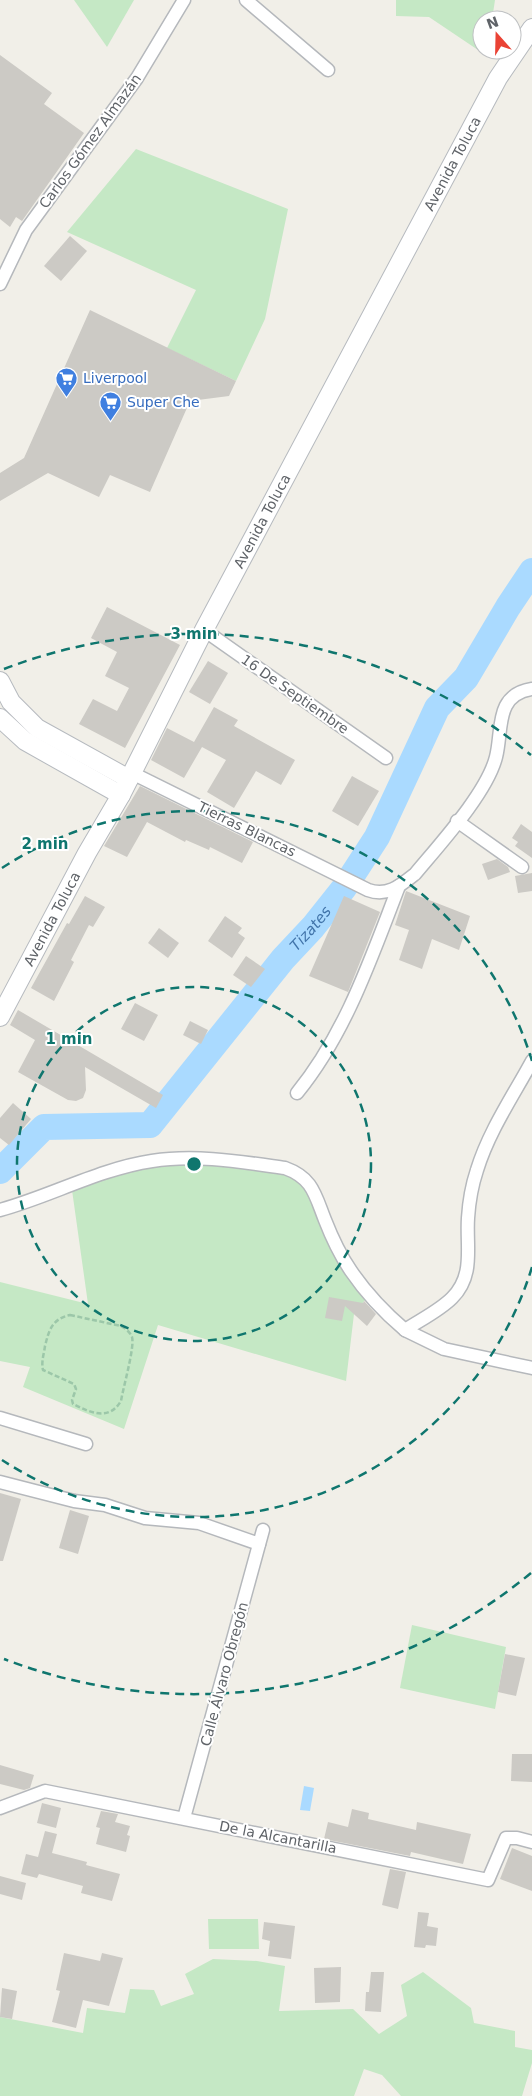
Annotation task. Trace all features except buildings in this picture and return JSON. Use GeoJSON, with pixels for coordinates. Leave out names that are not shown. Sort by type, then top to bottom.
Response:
{"type":"FeatureCollection","features":[{"type":"Feature","properties":{"kind":"main road","name":"Avenida Toluca"},"geometry":{"type":"LineString","coordinates":[[0,1017],[87,852],[121,795],[204,630],[498,78],[532,28]]}},
{"type":"Feature","properties":{"kind":"main road"},"geometry":{"type":"LineString","coordinates":[[1,686],[19,712],[37,728],[131,776]]}},
{"type":"Feature","properties":{"kind":"main road"},"geometry":{"type":"LineString","coordinates":[[0,718],[25,741],[121,795]]}},
{"type":"Feature","properties":{"kind":"street","name":"Carlos Gómez Almazán"},"geometry":{"type":"LineString","coordinates":[[0,284],[26,230],[136,78],[184,0]]}},
{"type":"Feature","properties":{"kind":"street"},"geometry":{"type":"LineString","coordinates":[[246,0],[328,70]]}},
{"type":"Feature","properties":{"kind":"street","name":"16 De Septiembre"},"geometry":{"type":"LineString","coordinates":[[204,630],[386,758]]}},
{"type":"Feature","properties":{"kind":"street"},"geometry":{"type":"LineString","coordinates":[[297,1093],[311,1075],[337,1033],[370,961],[399,886],[415,874],[488,779],[496,756],[501,718],[506,706],[518,693],[532,689]]}},
{"type":"Feature","properties":{"kind":"street","name":"Tierras Blancas"},"geometry":{"type":"LineString","coordinates":[[131,776],[374,892],[380,893],[399,886]]}},
{"type":"Feature","properties":{"kind":"street"},"geometry":{"type":"LineString","coordinates":[[457,821],[522,867]]}},
{"type":"Feature","properties":{"kind":"street"},"geometry":{"type":"LineString","coordinates":[[405,1330],[446,1303],[453,1297],[464,1281],[469,1263],[469,1209],[477,1170],[491,1136],[532,1061]]}},
{"type":"Feature","properties":{"kind":"street"},"geometry":{"type":"LineString","coordinates":[[0,1210],[97,1176],[152,1161],[217,1159],[285,1168],[294,1171],[309,1183],[314,1191],[332,1238],[351,1271],[371,1297],[405,1330],[444,1349],[532,1368]]}},
{"type":"Feature","properties":{"kind":"street"},"geometry":{"type":"LineString","coordinates":[[0,1418],[86,1444]]}},
{"type":"Feature","properties":{"kind":"street"},"geometry":{"type":"LineString","coordinates":[[0,1482],[74,1501],[105,1504],[146,1518],[199,1523],[259,1544]]}},
{"type":"Feature","properties":{"kind":"street","name":"Calle Álvaro Obregón"},"geometry":{"type":"LineString","coordinates":[[184,1818],[264,1530]]}},
{"type":"Feature","properties":{"kind":"street","name":"De la Alcantarilla"},"geometry":{"type":"LineString","coordinates":[[0,1808],[45,1791],[488,1880],[506,1838],[517,1838],[532,1842]]}},
{"type":"Feature","properties":{"kind":"path"},"geometry":{"type":"LineString","coordinates":[[70,1315],[126,1328],[132,1337],[132,1348],[121,1401],[117,1407],[108,1414],[99,1415],[73,1404],[72,1400],[76,1389],[74,1384],[43,1370],[42,1363],[47,1338],[52,1324],[70,1315]]}},
{"type":"Feature","properties":{"kind":"green space"},"geometry":{"type":"Polygon","coordinates":[[[74,0],[134,0],[107,47],[74,0]]]}},
{"type":"Feature","properties":{"kind":"green space"},"geometry":{"type":"Polygon","coordinates":[[[396,0],[495,0],[494,10],[472,10],[472,46],[429,17],[396,16],[396,0]]]}},
{"type":"Feature","properties":{"kind":"green space"},"geometry":{"type":"Polygon","coordinates":[[[136,149],[288,209],[265,319],[236,381],[167,348],[196,290],[67,232],[136,149]]]}},
{"type":"Feature","properties":{"kind":"green space"},"geometry":{"type":"Polygon","coordinates":[[[216,1164],[283,1173],[291,1175],[303,1185],[335,1256],[365,1300],[354,1314],[346,1381],[158,1325],[124,1429],[23,1387],[30,1367],[0,1361],[0,1282],[88,1304],[72,1190],[153,1165],[216,1164]]]}},
{"type":"Feature","properties":{"kind":"green space"},"geometry":{"type":"Polygon","coordinates":[[[412,1625],[506,1647],[495,1709],[400,1688],[412,1625]]]}},
{"type":"Feature","properties":{"kind":"green space"},"geometry":{"type":"Polygon","coordinates":[[[208,1919],[258,1919],[259,1949],[209,1949],[208,1919]]]}},
{"type":"Feature","properties":{"kind":"green space"},"geometry":{"type":"Polygon","coordinates":[[[213,1959],[257,1961],[285,1966],[279,2011],[353,2009],[379,2034],[407,2016],[401,1985],[423,1972],[471,2008],[474,2023],[515,2031],[515,2047],[532,2050],[532,2063],[522,2096],[401,2096],[382,2075],[364,2069],[354,2096],[0,2096],[0,2017],[83,2033],[87,2008],[125,2013],[130,1989],[154,1990],[161,2006],[194,1994],[185,1974],[213,1959]]]}},
{"type":"Feature","properties":{"kind":"water"},"geometry":{"type":"Polygon","coordinates":[[[304,1786],[314,1788],[310,1811],[300,1810],[304,1786]]]}},
{"type":"Feature","properties":{"kind":"waterway","name":"Tizates"},"geometry":{"type":"LineString","coordinates":[[0,1171],[44,1127],[150,1125],[283,959],[313,927],[344,888],[377,837],[437,708],[466,678],[508,607],[532,571]]}},
{"type":"Feature","properties":{"kind":"place","name":"Liverpool"},"geometry":{"type":"Point","coordinates":[67,397]}},
{"type":"Feature","properties":{"kind":"place","name":"Super Che"},"geometry":{"type":"Point","coordinates":[111,421]}}]}
